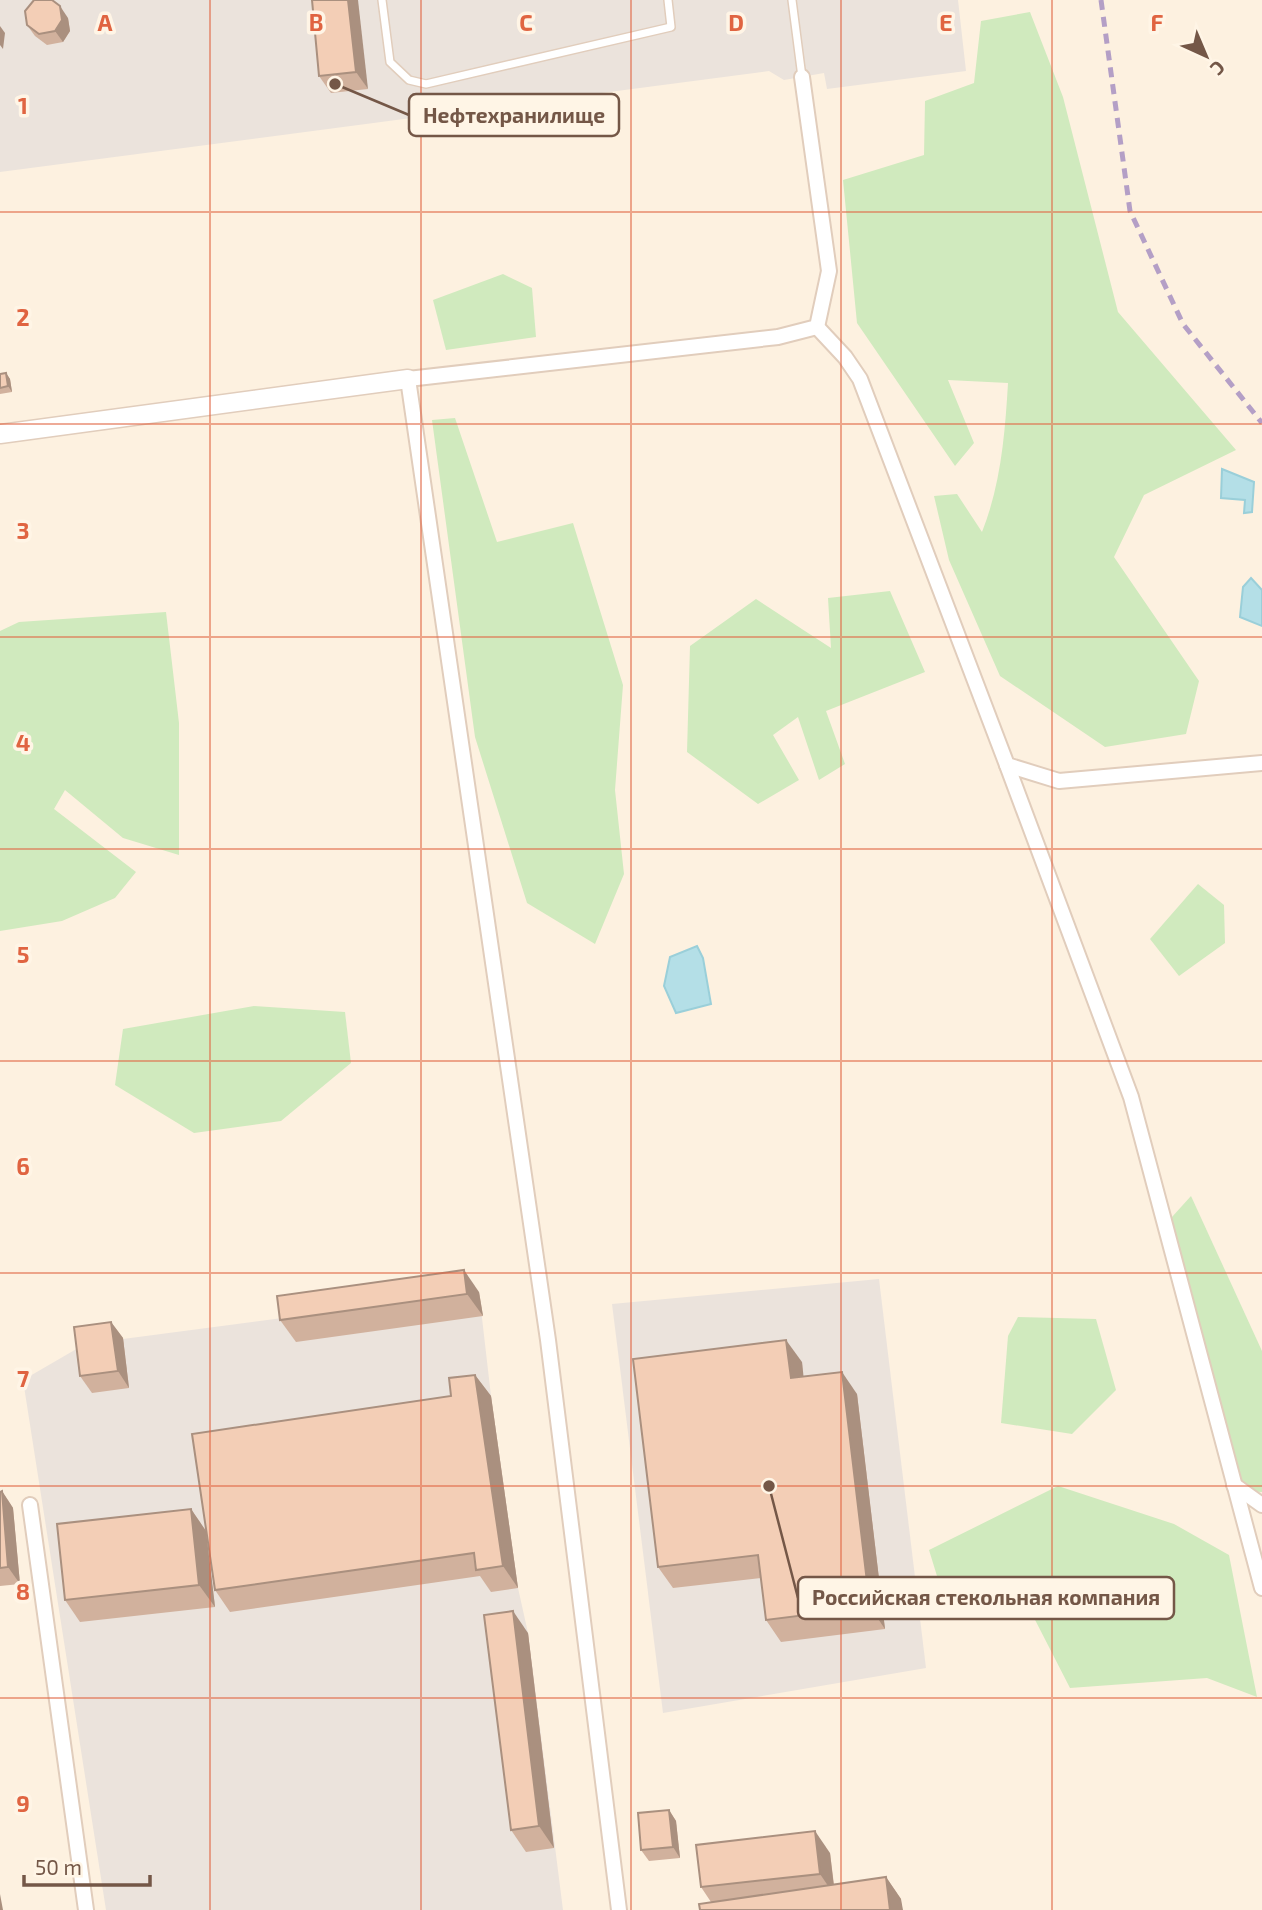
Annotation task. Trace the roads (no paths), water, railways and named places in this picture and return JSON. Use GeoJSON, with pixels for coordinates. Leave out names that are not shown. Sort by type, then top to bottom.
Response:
{"type":"FeatureCollection","features":[{"type":"Feature","properties":{"kind":"street"},"geometry":{"type":"LineString","coordinates":[[802,77],[829,271],[817,327]]}},
{"type":"Feature","properties":{"kind":"street"},"geometry":{"type":"LineString","coordinates":[[0,434],[408,379],[778,337],[817,327]]}},
{"type":"Feature","properties":{"kind":"street"},"geometry":{"type":"LineString","coordinates":[[817,327],[845,357],[860,379],[1131,1097],[1262,1588]]}},
{"type":"Feature","properties":{"kind":"street"},"geometry":{"type":"LineString","coordinates":[[408,379],[548,1340],[619,1910]]}},
{"type":"Feature","properties":{"kind":"street"},"geometry":{"type":"LineString","coordinates":[[1007,765],[1059,781],[1262,762]]}},
{"type":"Feature","properties":{"kind":"street"},"geometry":{"type":"LineString","coordinates":[[1234,1485],[1262,1505]]}},
{"type":"Feature","properties":{"kind":"street"},"geometry":{"type":"LineString","coordinates":[[30,1505],[86,1910]]}},
{"type":"Feature","properties":{"kind":"lane"},"geometry":{"type":"LineString","coordinates":[[382,0],[390,62],[409,80],[426,84],[671,27],[668,0]]}},
{"type":"Feature","properties":{"kind":"lane"},"geometry":{"type":"LineString","coordinates":[[792,0],[802,77]]}},
{"type":"Feature","properties":{"kind":"water"},"geometry":{"type":"Polygon","coordinates":[[[1222,469],[1254,482],[1252,512],[1244,513],[1245,500],[1221,498],[1222,469]]]}},
{"type":"Feature","properties":{"kind":"water"},"geometry":{"type":"Polygon","coordinates":[[[1251,578],[1262,590],[1262,626],[1240,617],[1243,587],[1251,578]]]}},
{"type":"Feature","properties":{"kind":"water"},"geometry":{"type":"Polygon","coordinates":[[[697,946],[703,958],[711,1004],[676,1013],[664,986],[670,957],[697,946]]]}},
{"type":"Feature","properties":{"kind":"railway"},"geometry":{"type":"LineString","coordinates":[[1101,0],[1130,211],[1183,324],[1262,423]]}},
{"type":"Feature","properties":{"kind":"place","name":"Нефтехранилище"},"geometry":{"type":"Point","coordinates":[335,84]}},
{"type":"Feature","properties":{"kind":"place","name":"Российская стекольная компания"},"geometry":{"type":"Point","coordinates":[769,1486]}}]}
